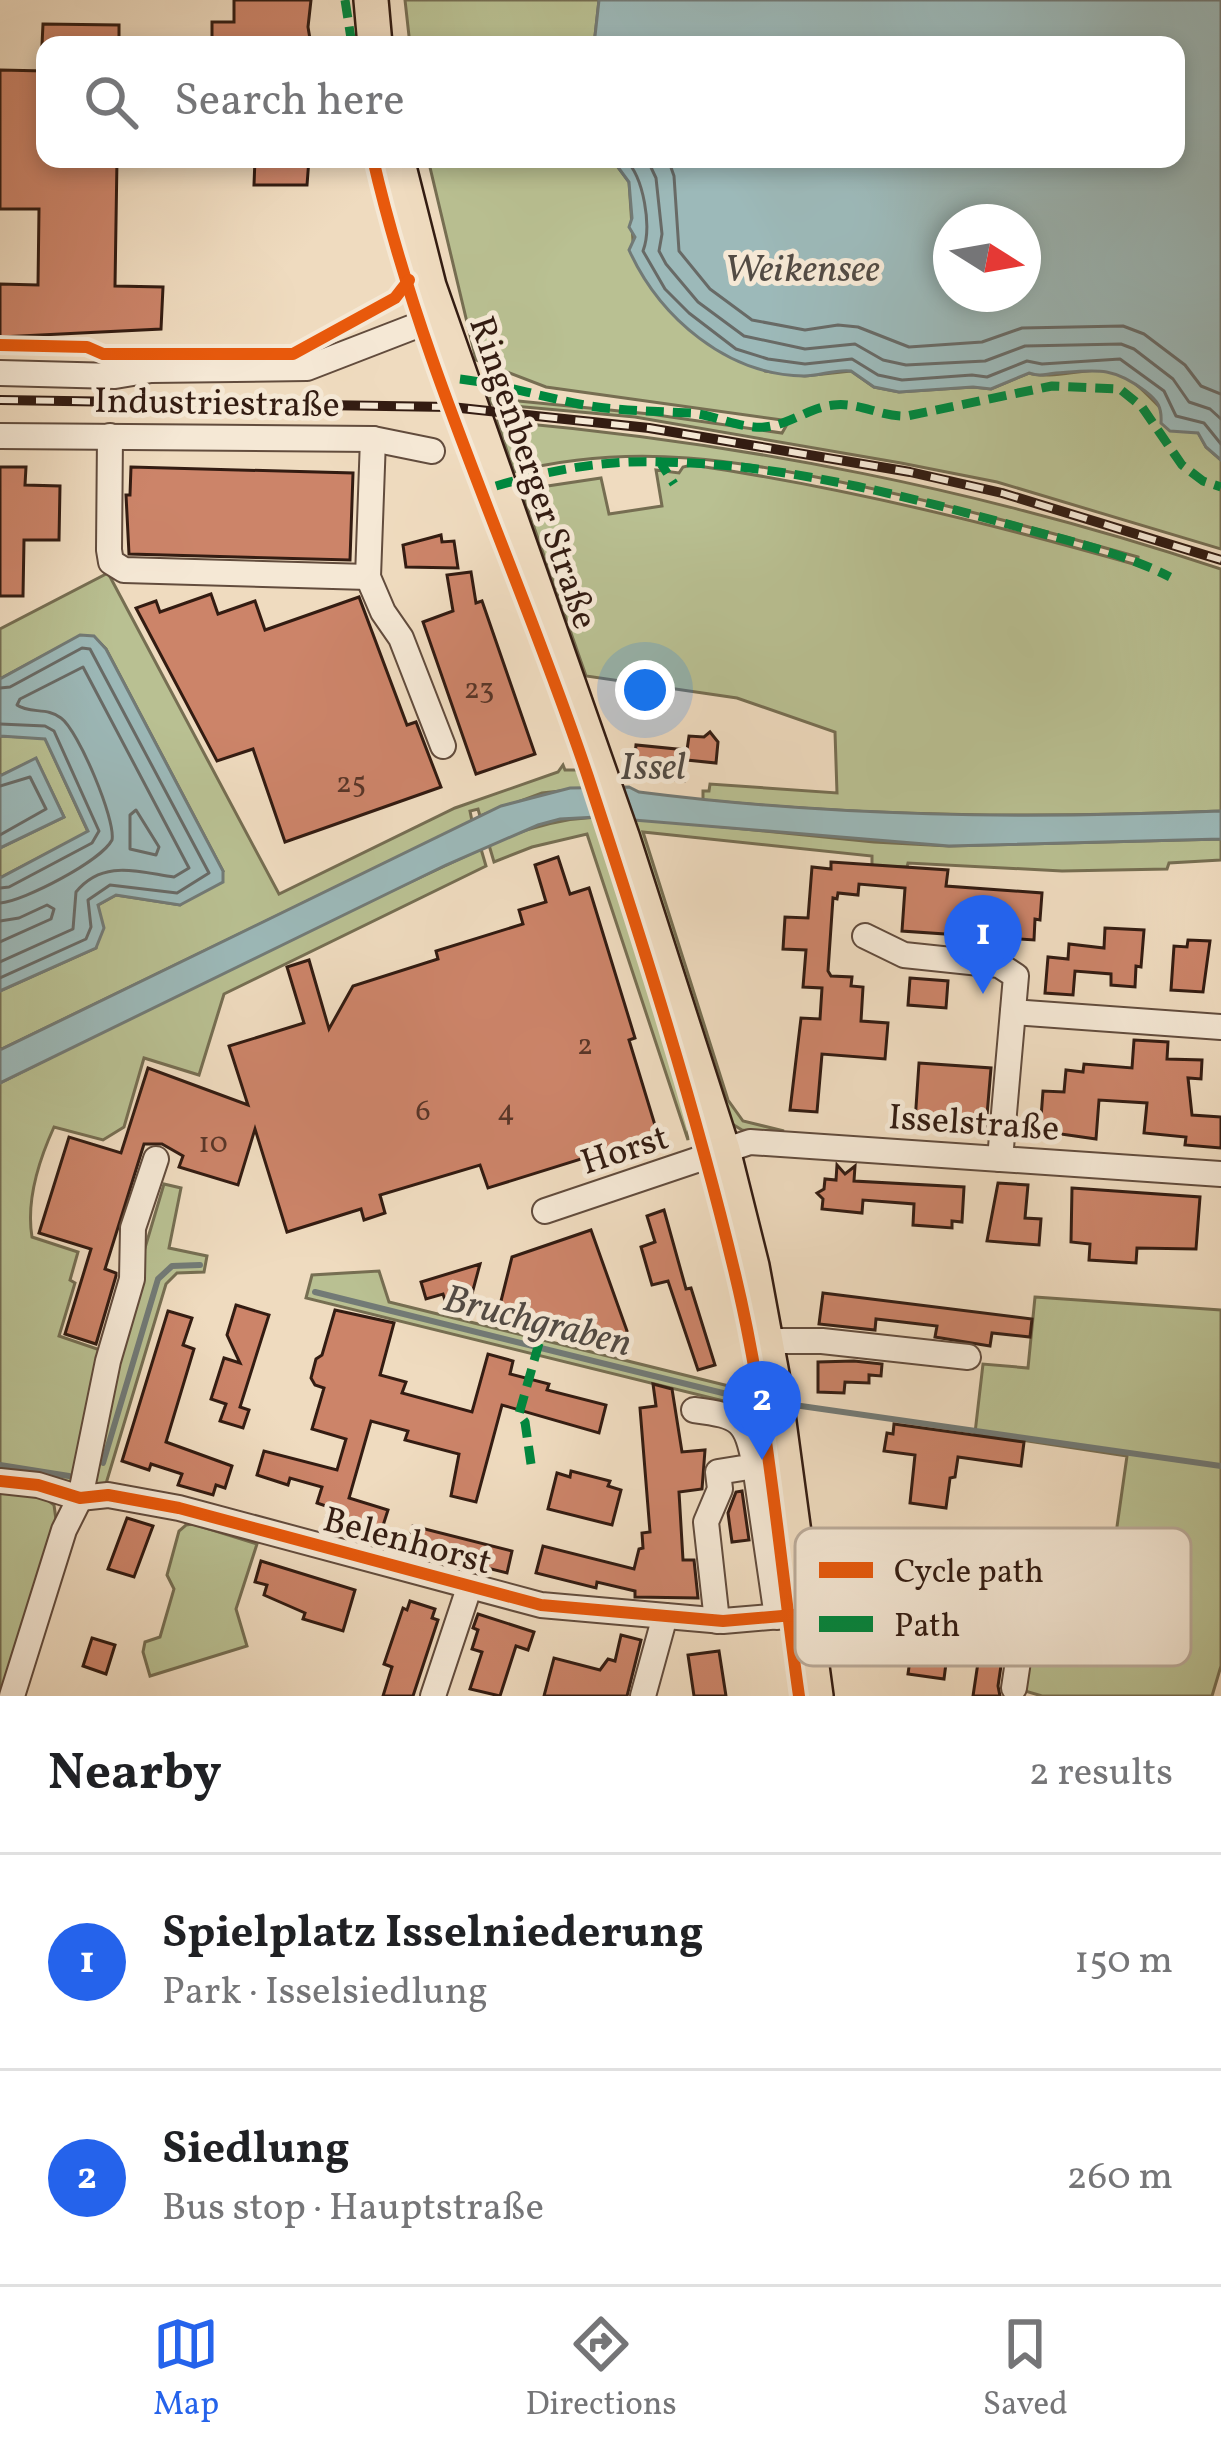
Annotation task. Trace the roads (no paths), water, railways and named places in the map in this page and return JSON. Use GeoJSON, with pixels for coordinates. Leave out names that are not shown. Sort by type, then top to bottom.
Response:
{"type":"FeatureCollection","features":[{"type":"Feature","properties":{"kind":"main road"},"geometry":{"type":"LineString","coordinates":[[371,0],[374,36]]}},
{"type":"Feature","properties":{"kind":"main road","name":"Ringenberger Straße"},"geometry":{"type":"LineString","coordinates":[[399,168],[440,317],[600,770],[722,1150],[766,1341],[795,1542]]}},
{"type":"Feature","properties":{"kind":"main road","name":"Ringenberger Straße"},"geometry":{"type":"LineString","coordinates":[[795,1593],[791,1616],[795,1629]]}},
{"type":"Feature","properties":{"kind":"main road","name":"Ringenberger Straße"},"geometry":{"type":"LineString","coordinates":[[807,1666],[816,1696]]}},
{"type":"Feature","properties":{"kind":"street"},"geometry":{"type":"LineString","coordinates":[[0,373],[115,376],[151,370],[307,368],[440,317]]}},
{"type":"Feature","properties":{"kind":"street","name":"Industriestraße"},"geometry":{"type":"LineString","coordinates":[[0,436],[373,439],[432,451]]}},
{"type":"Feature","properties":{"kind":"street"},"geometry":{"type":"LineString","coordinates":[[110,436],[109,550],[111,562],[124,570],[368,577]]}},
{"type":"Feature","properties":{"kind":"street"},"geometry":{"type":"LineString","coordinates":[[373,439],[368,577],[401,638],[443,746]]}},
{"type":"Feature","properties":{"kind":"street"},"geometry":{"type":"LineString","coordinates":[[865,936],[904,955],[999,964],[1016,976],[1000,1159]]}},
{"type":"Feature","properties":{"kind":"street"},"geometry":{"type":"LineString","coordinates":[[1013,1012],[1221,1027]]}},
{"type":"Feature","properties":{"kind":"street","name":"Isselstraße"},"geometry":{"type":"LineString","coordinates":[[722,1150],[750,1142],[1221,1174]]}},
{"type":"Feature","properties":{"kind":"street","name":"Horst"},"geometry":{"type":"LineString","coordinates":[[545,1211],[705,1160],[722,1150]]}},
{"type":"Feature","properties":{"kind":"street"},"geometry":{"type":"LineString","coordinates":[[12,1696],[64,1530],[80,1498],[98,1402],[132,1279],[134,1228],[156,1159]]}},
{"type":"Feature","properties":{"kind":"street"},"geometry":{"type":"LineString","coordinates":[[766,1341],[822,1341],[968,1358]]}},
{"type":"Feature","properties":{"kind":"street"},"geometry":{"type":"LineString","coordinates":[[694,1410],[720,1413],[748,1429],[791,1616]]}},
{"type":"Feature","properties":{"kind":"street"},"geometry":{"type":"LineString","coordinates":[[717,1621],[706,1522],[720,1489],[718,1472],[754,1466]]}},
{"type":"Feature","properties":{"kind":"street","name":"Belenhorst"},"geometry":{"type":"LineString","coordinates":[[0,1481],[38,1485],[80,1498],[108,1495],[179,1508],[541,1605],[717,1621],[791,1616]]}},
{"type":"Feature","properties":{"kind":"street"},"geometry":{"type":"LineString","coordinates":[[433,1696],[469,1588]]}},
{"type":"Feature","properties":{"kind":"street"},"geometry":{"type":"LineString","coordinates":[[643,1696],[665,1616]]}},
{"type":"Feature","properties":{"kind":"street"},"geometry":{"type":"LineString","coordinates":[[1014,1688],[1018,1666]]}},
{"type":"Feature","properties":{"kind":"water","name":"Weikensee"},"geometry":{"type":"Polygon","coordinates":[[[599,0],[1221,0],[1221,460],[1198,433],[1170,431],[1161,423],[1160,408],[1153,398],[1113,374],[1029,373],[991,389],[899,392],[874,387],[851,371],[804,376],[749,365],[699,338],[659,298],[629,250],[635,237],[629,227],[629,182],[619,168],[1185,168],[1185,36],[595,36],[599,0]]]}},
{"type":"Feature","properties":{"kind":"water"},"geometry":{"type":"Polygon","coordinates":[[[80,635],[94,636],[106,649],[223,871],[223,882],[180,905],[116,895],[98,905],[104,928],[96,948],[0,991],[0,878],[88,831],[45,739],[0,736],[0,679],[80,635]]]}},
{"type":"Feature","properties":{"kind":"water"},"geometry":{"type":"Polygon","coordinates":[[[36,758],[64,817],[0,848],[0,776],[36,758]]]}},
{"type":"Feature","properties":{"kind":"water"},"geometry":{"type":"Polygon","coordinates":[[[629,787],[712,800],[857,811],[1075,815],[1221,811],[1221,839],[949,846],[597,817],[560,819],[446,865],[0,1083],[0,1050],[501,806],[570,788],[629,787]]]}},
{"type":"Feature","properties":{"kind":"waterway","name":"Bruchgraben"},"geometry":{"type":"LineString","coordinates":[[103,1463],[158,1279],[172,1266],[200,1265]]}},
{"type":"Feature","properties":{"kind":"waterway","name":"Bruchgraben"},"geometry":{"type":"LineString","coordinates":[[315,1292],[747,1399]]}},
{"type":"Feature","properties":{"kind":"waterway","name":"Bruchgraben"},"geometry":{"type":"LineString","coordinates":[[794,1405],[1221,1466]]}},
{"type":"Feature","properties":{"kind":"waterway","name":"Bruchgraben"},"geometry":{"type":"LineString","coordinates":[[0,1465],[69,1476]]}},
{"type":"Feature","properties":{"kind":"railway"},"geometry":{"type":"LineString","coordinates":[[0,400],[451,407],[649,428],[910,472],[1002,493],[1221,560]]}},
{"type":"Feature","properties":{"kind":"place","name":"Spielplatz Isselniederung"},"geometry":{"type":"Point","coordinates":[983,994]}},
{"type":"Feature","properties":{"kind":"place","name":"Siedlung"},"geometry":{"type":"Point","coordinates":[762,1460]}},
{"type":"Feature","properties":{"kind":"water label","name":"Issel"},"geometry":{"type":"Point","coordinates":[653,765]}}]}
